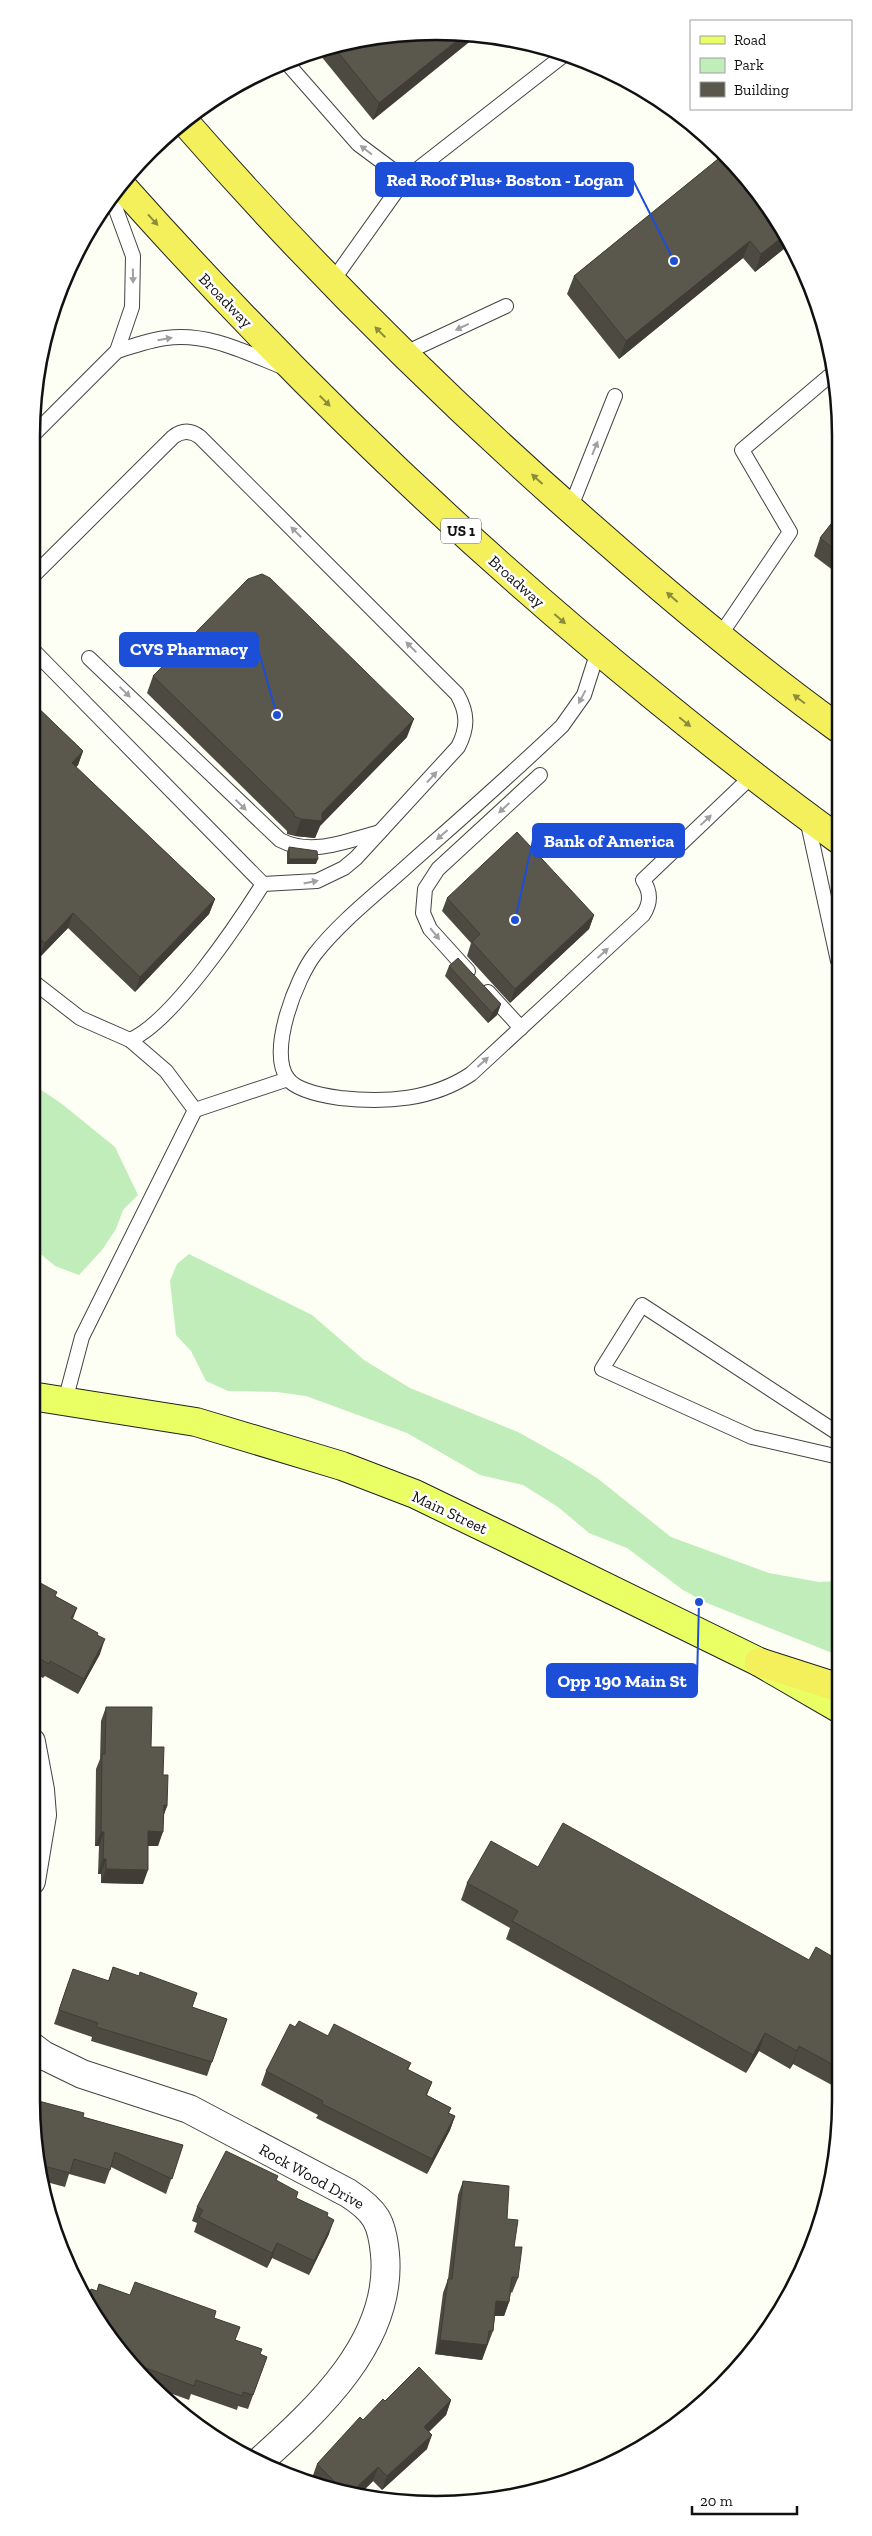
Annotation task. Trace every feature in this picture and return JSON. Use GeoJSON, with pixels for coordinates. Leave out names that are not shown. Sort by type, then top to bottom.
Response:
{"type":"FeatureCollection","features":[{"type":"Feature","properties":{"kind":"highway"},"geometry":{"type":"LineString","coordinates":[[189,127],[265,213],[331,283],[403,354],[570,509],[719,637],[832,723]]}},
{"type":"Feature","properties":{"kind":"highway","name":"Broadway"},"geometry":{"type":"LineString","coordinates":[[126,190],[202,276],[297,373],[429,501],[598,651],[753,775],[832,835]]}},
{"type":"Feature","properties":{"kind":"highway"},"geometry":{"type":"LineString","coordinates":[[759,1662],[832,1685]]}},
{"type":"Feature","properties":{"kind":"main road","name":"Main Street"},"geometry":{"type":"LineString","coordinates":[[40,1397],[196,1422],[342,1466],[414,1494],[759,1662],[832,1704]]}},
{"type":"Feature","properties":{"kind":"street"},"geometry":{"type":"LineString","coordinates":[[40,1790],[42,1815],[40,1827]]}},
{"type":"Feature","properties":{"kind":"street","name":"Rock Wood Drive"},"geometry":{"type":"LineString","coordinates":[[40,2053],[82,2074],[189,2109],[348,2193],[367,2205],[378,2220],[384,2243],[387,2275],[374,2325],[361,2350],[339,2380],[264,2457]]}},
{"type":"Feature","properties":{"kind":"lane"},"geometry":{"type":"LineString","coordinates":[[331,283],[405,179],[558,59]]}},
{"type":"Feature","properties":{"kind":"lane"},"geometry":{"type":"LineString","coordinates":[[291,68],[358,144],[405,179]]}},
{"type":"Feature","properties":{"kind":"lane"},"geometry":{"type":"LineString","coordinates":[[40,428],[117,351],[132,307],[133,256],[114,206]]}},
{"type":"Feature","properties":{"kind":"lane"},"geometry":{"type":"LineString","coordinates":[[403,354],[506,306]]}},
{"type":"Feature","properties":{"kind":"lane"},"geometry":{"type":"LineString","coordinates":[[117,351],[165,338],[209,340],[297,373]]}},
{"type":"Feature","properties":{"kind":"lane"},"geometry":{"type":"LineString","coordinates":[[719,637],[790,532],[742,450],[828,377]]}},
{"type":"Feature","properties":{"kind":"lane"},"geometry":{"type":"LineString","coordinates":[[570,509],[615,396]]}},
{"type":"Feature","properties":{"kind":"lane"},"geometry":{"type":"LineString","coordinates":[[40,569],[179,433],[190,431],[197,434],[452,688],[464,709],[466,725],[458,748],[356,858],[332,876],[304,883],[263,884],[40,657]]}},
{"type":"Feature","properties":{"kind":"lane"},"geometry":{"type":"LineString","coordinates":[[598,651],[584,695],[562,726],[371,898],[313,956],[291,1001],[285,1024],[282,1049],[283,1066],[288,1079],[306,1090],[336,1097],[366,1100],[402,1100],[443,1089],[471,1074],[643,915],[650,899],[647,886],[643,880],[753,775]]}},
{"type":"Feature","properties":{"kind":"lane"},"geometry":{"type":"LineString","coordinates":[[90,658],[280,840],[303,848],[319,848],[380,832]]}},
{"type":"Feature","properties":{"kind":"lane"},"geometry":{"type":"LineString","coordinates":[[521,1028],[430,929],[423,913],[423,898],[428,881],[438,869],[540,774]]}},
{"type":"Feature","properties":{"kind":"lane"},"geometry":{"type":"LineString","coordinates":[[806,816],[832,934]]}},
{"type":"Feature","properties":{"kind":"lane"},"geometry":{"type":"LineString","coordinates":[[130,1040],[154,1025],[174,1003],[238,923],[263,884]]}},
{"type":"Feature","properties":{"kind":"lane"},"geometry":{"type":"LineString","coordinates":[[40,987],[80,1018],[130,1040],[166,1071],[195,1110]]}},
{"type":"Feature","properties":{"kind":"lane"},"geometry":{"type":"LineString","coordinates":[[65,1401],[82,1337],[195,1110],[288,1079]]}},
{"type":"Feature","properties":{"kind":"lane"},"geometry":{"type":"LineString","coordinates":[[832,1429],[642,1305],[602,1369],[752,1437],[832,1455]]}},
{"type":"Feature","properties":{"kind":"green space"},"geometry":{"type":"Polygon","coordinates":[[[40,1089],[62,1104],[115,1147],[138,1195],[123,1210],[116,1229],[102,1250],[79,1275],[55,1266],[40,1254],[40,1089]]]}},
{"type":"Feature","properties":{"kind":"green space"},"geometry":{"type":"Polygon","coordinates":[[[189,1254],[312,1315],[364,1360],[410,1388],[518,1432],[568,1460],[597,1478],[671,1537],[769,1573],[819,1582],[832,1581],[832,1653],[707,1603],[683,1590],[627,1548],[589,1533],[558,1507],[523,1485],[480,1475],[407,1433],[306,1396],[277,1392],[228,1391],[206,1381],[191,1351],[176,1335],[170,1281],[177,1264],[189,1254]]]}},
{"type":"Feature","properties":{"kind":"building"},"geometry":{"type":"Polygon","coordinates":[[[456,41],[379,103],[338,52],[384,43],[456,41]]]}},
{"type":"Feature","properties":{"kind":"building"},"geometry":{"type":"Polygon","coordinates":[[[719,159],[750,195],[780,239],[761,254],[750,241],[626,341],[574,276],[719,159]]]}},
{"type":"Feature","properties":{"kind":"building"},"geometry":{"type":"Polygon","coordinates":[[[832,523],[832,547],[820,538],[832,523]]]}},
{"type":"Feature","properties":{"kind":"building"},"geometry":{"type":"Polygon","coordinates":[[[262,574],[270,578],[414,719],[322,813],[322,821],[301,819],[294,816],[294,813],[153,676],[248,579],[262,574]]]}},
{"type":"Feature","properties":{"kind":"building"},"geometry":{"type":"Polygon","coordinates":[[[40,710],[83,751],[72,763],[215,899],[140,977],[73,913],[45,943],[40,939],[40,710]]]}},
{"type":"Feature","properties":{"kind":"building"},"geometry":{"type":"Polygon","coordinates":[[[517,832],[594,915],[515,989],[472,942],[480,934],[447,898],[517,832]]]}},
{"type":"Feature","properties":{"kind":"building"},"geometry":{"type":"Polygon","coordinates":[[[289,847],[317,851],[318,859],[289,859],[289,847]]]}},
{"type":"Feature","properties":{"kind":"building"},"geometry":{"type":"Polygon","coordinates":[[[458,958],[501,1004],[492,1013],[449,966],[458,958]]]}},
{"type":"Feature","properties":{"kind":"building"},"geometry":{"type":"Polygon","coordinates":[[[40,1583],[57,1592],[55,1596],[77,1608],[71,1618],[105,1639],[84,1679],[50,1661],[49,1664],[40,1659],[40,1583]]]}},
{"type":"Feature","properties":{"kind":"building"},"geometry":{"type":"Polygon","coordinates":[[[106,1707],[152,1707],[151,1747],[164,1747],[163,1775],[168,1775],[167,1806],[164,1805],[163,1832],[148,1831],[148,1870],[106,1869],[106,1859],[103,1859],[104,1832],[101,1832],[102,1754],[105,1754],[106,1707]]]}},
{"type":"Feature","properties":{"kind":"building"},"geometry":{"type":"Polygon","coordinates":[[[563,1823],[809,1960],[816,1947],[832,1956],[832,2064],[799,2046],[797,2051],[765,2033],[753,2055],[512,1921],[518,1911],[467,1883],[491,1841],[538,1867],[563,1823]]]}},
{"type":"Feature","properties":{"kind":"building"},"geometry":{"type":"Polygon","coordinates":[[[113,1967],[139,1976],[140,1972],[197,1993],[192,2007],[227,2019],[212,2062],[96,2027],[98,2023],[59,2010],[73,1969],[109,1981],[113,1967]]]}},
{"type":"Feature","properties":{"kind":"building"},"geometry":{"type":"Polygon","coordinates":[[[299,2021],[328,2036],[334,2024],[411,2063],[407,2069],[432,2082],[426,2095],[451,2108],[448,2113],[455,2116],[432,2159],[322,2104],[323,2101],[266,2071],[290,2024],[295,2027],[299,2021]]]}},
{"type":"Feature","properties":{"kind":"building"},"geometry":{"type":"Polygon","coordinates":[[[40,2101],[84,2113],[83,2117],[183,2145],[172,2179],[115,2152],[110,2170],[74,2159],[70,2173],[46,2167],[43,2152],[40,2101]]]}},
{"type":"Feature","properties":{"kind":"building"},"geometry":{"type":"Polygon","coordinates":[[[226,2151],[278,2176],[276,2180],[298,2192],[296,2198],[328,2213],[327,2216],[334,2220],[314,2261],[277,2243],[272,2253],[199,2217],[203,2210],[197,2207],[226,2151]]]}},
{"type":"Feature","properties":{"kind":"building"},"geometry":{"type":"Polygon","coordinates":[[[463,2181],[509,2186],[507,2219],[518,2220],[514,2247],[522,2247],[518,2278],[512,2277],[509,2302],[496,2301],[493,2331],[489,2331],[487,2345],[440,2340],[448,2279],[452,2279],[463,2181]]]}},
{"type":"Feature","properties":{"kind":"building"},"geometry":{"type":"Polygon","coordinates":[[[135,2282],[216,2311],[214,2318],[240,2327],[235,2340],[262,2349],[260,2354],[267,2357],[253,2395],[243,2392],[242,2396],[196,2380],[194,2386],[144,2367],[122,2341],[90,2292],[91,2289],[97,2291],[99,2284],[130,2295],[135,2282]]]}},
{"type":"Feature","properties":{"kind":"building"},"geometry":{"type":"Polygon","coordinates":[[[419,2367],[451,2400],[424,2427],[432,2435],[387,2476],[378,2467],[357,2488],[336,2484],[317,2464],[360,2417],[363,2420],[383,2399],[385,2401],[419,2367]]]}},
{"type":"Feature","properties":{"kind":"place","name":"Red Roof Plus+ Boston - Logan"},"geometry":{"type":"Point","coordinates":[674,261]}},
{"type":"Feature","properties":{"kind":"place","name":"CVS Pharmacy"},"geometry":{"type":"Point","coordinates":[277,715]}},
{"type":"Feature","properties":{"kind":"place","name":"Bank of America"},"geometry":{"type":"Point","coordinates":[515,920]}},
{"type":"Feature","properties":{"kind":"place","name":"Opp 190 Main St"},"geometry":{"type":"Point","coordinates":[699,1602]}}]}
